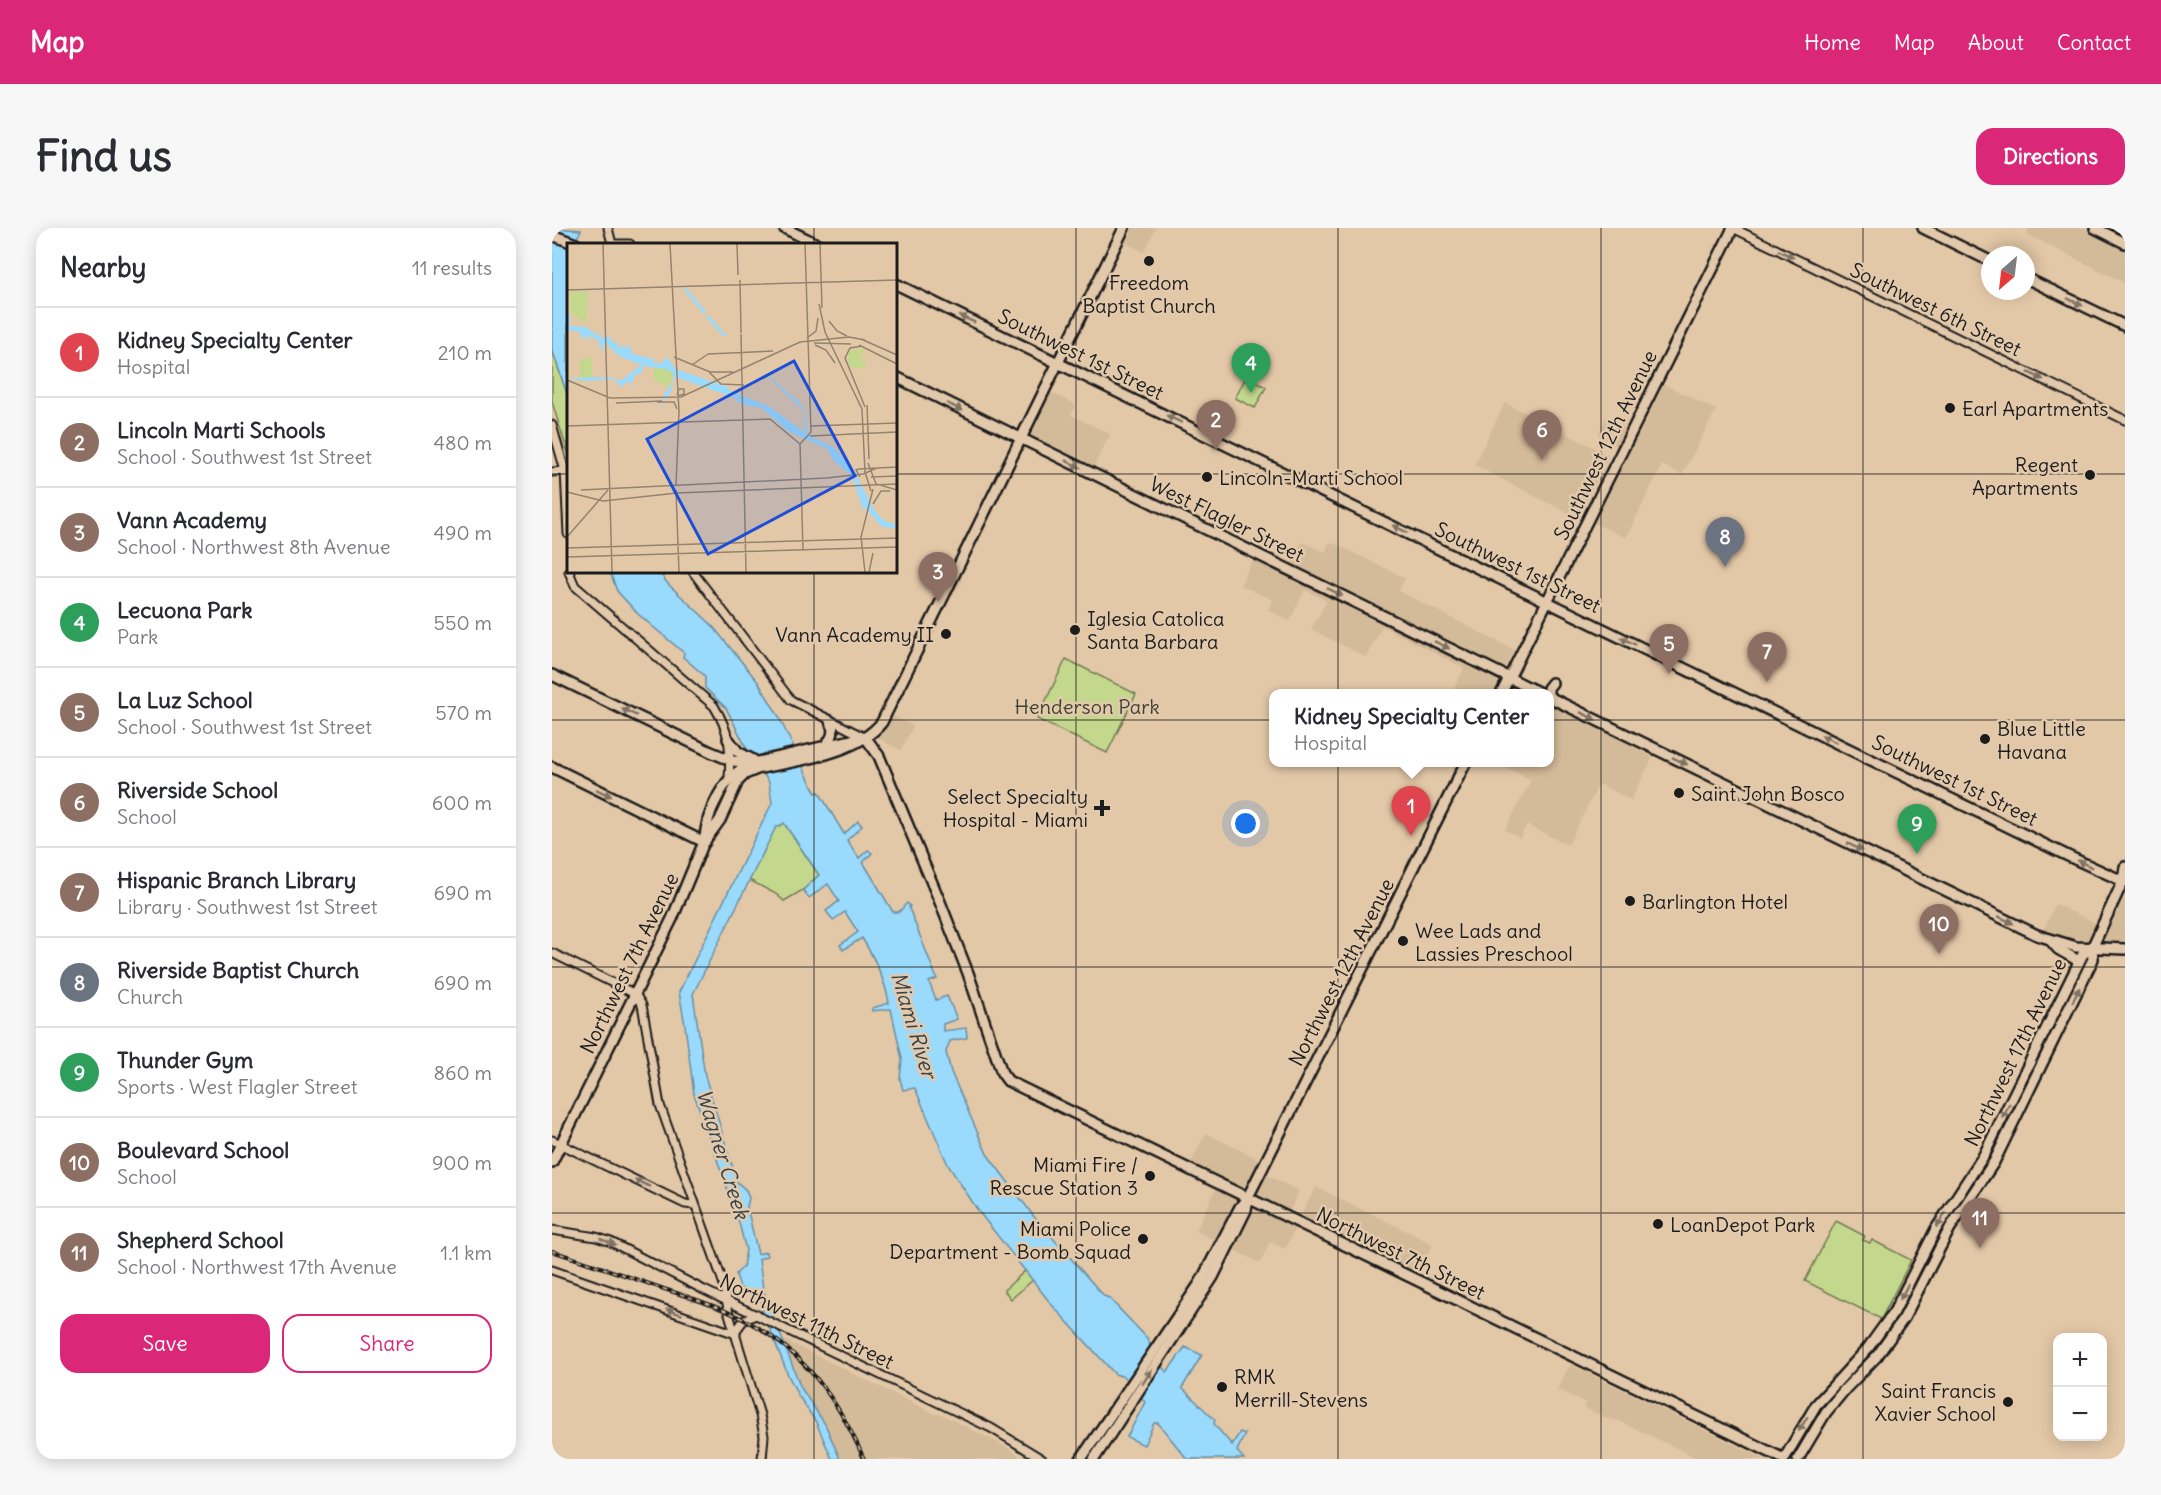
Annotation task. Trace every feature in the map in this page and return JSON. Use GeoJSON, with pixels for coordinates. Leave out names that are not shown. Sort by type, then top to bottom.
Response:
{"type":"FeatureCollection","features":[{"type":"Feature","properties":{"kind":"main road"},"geometry":{"type":"LineString","coordinates":[[784,228],[815,243]]}},
{"type":"Feature","properties":{"kind":"main road"},"geometry":{"type":"LineString","coordinates":[[866,738],[882,722],[1124,228]]}},
{"type":"Feature","properties":{"kind":"main road","name":"Southwest 12th Avenue"},"geometry":{"type":"LineString","coordinates":[[1508,677],[1733,228]]}},
{"type":"Feature","properties":{"kind":"main road"},"geometry":{"type":"LineString","coordinates":[[1923,228],[1981,257]]}},
{"type":"Feature","properties":{"kind":"main road"},"geometry":{"type":"LineString","coordinates":[[2096,228],[2125,243]]}},
{"type":"Feature","properties":{"kind":"main road"},"geometry":{"type":"LineString","coordinates":[[552,235],[573,243]]}},
{"type":"Feature","properties":{"kind":"main road"},"geometry":{"type":"LineString","coordinates":[[2035,282],[2125,326]]}},
{"type":"Feature","properties":{"kind":"main road","name":"Southwest 1st Street"},"geometry":{"type":"LineString","coordinates":[[897,284],[2124,881]]}},
{"type":"Feature","properties":{"kind":"main road","name":"West Flagler Street"},"geometry":{"type":"LineString","coordinates":[[897,378],[1534,689]]}},
{"type":"Feature","properties":{"kind":"main road"},"geometry":{"type":"LineString","coordinates":[[552,675],[711,752],[743,764]]}},
{"type":"Feature","properties":{"kind":"main road"},"geometry":{"type":"LineString","coordinates":[[1503,689],[1508,677]]}},
{"type":"Feature","properties":{"kind":"main road"},"geometry":{"type":"LineString","coordinates":[[1548,689],[1552,683]]}},
{"type":"Feature","properties":{"kind":"main road"},"geometry":{"type":"LineString","coordinates":[[1554,697],[1971,904],[2051,941],[2092,948],[2125,949]]}},
{"type":"Feature","properties":{"kind":"main road"},"geometry":{"type":"LineString","coordinates":[[826,746],[834,731],[830,721]]}},
{"type":"Feature","properties":{"kind":"main road","name":"Northwest 7th Avenue"},"geometry":{"type":"LineString","coordinates":[[743,764],[757,769],[815,752],[826,746],[866,738]]}},
{"type":"Feature","properties":{"kind":"main road","name":"Northwest 7th Avenue"},"geometry":{"type":"LineString","coordinates":[[705,843],[705,830],[721,792],[729,778],[743,764],[850,747],[866,738]]}},
{"type":"Feature","properties":{"kind":"main road","name":"Northwest 7th Street"},"geometry":{"type":"LineString","coordinates":[[866,738],[879,756],[940,902],[968,973],[1004,1077],[1022,1089],[1784,1459]]}},
{"type":"Feature","properties":{"kind":"main road"},"geometry":{"type":"LineString","coordinates":[[711,752],[719,749],[726,739],[743,764]]}},
{"type":"Feature","properties":{"kind":"main road"},"geometry":{"type":"LineString","coordinates":[[711,752],[723,762],[729,778],[714,829]]}},
{"type":"Feature","properties":{"kind":"main road","name":"Northwest 7th Avenue"},"geometry":{"type":"LineString","coordinates":[[552,1162],[556,1142],[635,994],[681,900],[705,843],[735,786],[743,764]]}},
{"type":"Feature","properties":{"kind":"main road"},"geometry":{"type":"LineString","coordinates":[[552,767],[705,843]]}},
{"type":"Feature","properties":{"kind":"main road","name":"Northwest 12th Avenue"},"geometry":{"type":"LineString","coordinates":[[1082,1459],[1110,1425],[1198,1293],[1206,1273],[1240,1207],[1248,1197],[1463,767]]}},
{"type":"Feature","properties":{"kind":"main road"},"geometry":{"type":"LineString","coordinates":[[2092,948],[2124,881],[2125,867]]}},
{"type":"Feature","properties":{"kind":"main road"},"geometry":{"type":"LineString","coordinates":[[2051,941],[2058,949],[2077,960],[2078,964]]}},
{"type":"Feature","properties":{"kind":"main road","name":"Northwest 17th Avenue"},"geometry":{"type":"LineString","coordinates":[[1784,1459],[1816,1405],[1868,1348],[1895,1310],[1936,1229],[1984,1155],[2083,954],[2092,948],[2093,959],[1994,1162],[1950,1228],[1899,1326],[1877,1356],[1826,1412],[1798,1459]]}},
{"type":"Feature","properties":{"kind":"main road","name":"Northwest 12th Avenue"},"geometry":{"type":"LineString","coordinates":[[1097,1456],[1110,1425]]}},
{"type":"Feature","properties":{"kind":"street"},"geometry":{"type":"LineString","coordinates":[[609,228],[613,243]]}},
{"type":"Feature","properties":{"kind":"street","name":"Southwest 6th Street"},"geometry":{"type":"LineString","coordinates":[[1733,228],[2125,420]]}},
{"type":"Feature","properties":{"kind":"street"},"geometry":{"type":"LineString","coordinates":[[552,425],[565,471],[567,513]]}},
{"type":"Feature","properties":{"kind":"street"},"geometry":{"type":"LineString","coordinates":[[552,472],[565,471]]}},
{"type":"Feature","properties":{"kind":"street"},"geometry":{"type":"LineString","coordinates":[[569,573],[572,583],[578,590],[701,694],[717,712],[731,756],[729,778]]}},
{"type":"Feature","properties":{"kind":"street"},"geometry":{"type":"LineString","coordinates":[[694,573],[786,695],[795,703],[866,738]]}},
{"type":"Feature","properties":{"kind":"street"},"geometry":{"type":"LineString","coordinates":[[552,953],[635,994],[644,1010],[660,1105],[723,1282],[729,1314],[762,1425],[763,1455]]}},
{"type":"Feature","properties":{"kind":"street"},"geometry":{"type":"LineString","coordinates":[[556,1142],[685,1204],[695,1205]]}},
{"type":"Feature","properties":{"kind":"street","name":"Northwest 11th Street"},"geometry":{"type":"LineString","coordinates":[[552,1230],[606,1240],[991,1428],[1042,1459]]}},
{"type":"Feature","properties":{"kind":"street"},"geometry":{"type":"LineString","coordinates":[[552,1270],[735,1333]]}},
{"type":"Feature","properties":{"kind":"street"},"geometry":{"type":"LineString","coordinates":[[717,1327],[729,1314]]}},
{"type":"Feature","properties":{"kind":"street"},"geometry":{"type":"LineString","coordinates":[[735,1333],[743,1321],[760,1316]]}},
{"type":"Feature","properties":{"kind":"shaded area"},"geometry":{"type":"Polygon","coordinates":[[[1129,228],[1156,228],[1144,252],[1122,241],[1129,228]]]}},
{"type":"Feature","properties":{"kind":"shaded area"},"geometry":{"type":"Polygon","coordinates":[[[2029,228],[2085,228],[2125,248],[2125,283],[2026,234],[2029,228]]]}},
{"type":"Feature","properties":{"kind":"shaded area"},"geometry":{"type":"Polygon","coordinates":[[[1664,384],[1716,410],[1682,475],[1662,465],[1626,538],[1594,523],[1629,453],[1598,435],[1606,418],[1639,435],[1664,384]]]}},
{"type":"Feature","properties":{"kind":"shaded area"},"geometry":{"type":"Polygon","coordinates":[[[1050,392],[1076,405],[1071,415],[1110,434],[1094,467],[1029,435],[1050,392]]]}},
{"type":"Feature","properties":{"kind":"shaded area"},"geometry":{"type":"Polygon","coordinates":[[[1505,403],[1609,455],[1578,518],[1474,465],[1505,403]]]}},
{"type":"Feature","properties":{"kind":"shaded area"},"geometry":{"type":"Polygon","coordinates":[[[1302,542],[1325,552],[1330,542],[1340,546],[1405,578],[1399,591],[1514,650],[1499,679],[1520,689],[1454,689],[1464,668],[1382,626],[1366,657],[1311,629],[1327,601],[1305,590],[1290,621],[1268,610],[1273,600],[1240,585],[1253,560],[1285,575],[1302,542]]]}},
{"type":"Feature","properties":{"kind":"shaded area"},"geometry":{"type":"Polygon","coordinates":[[[1554,706],[1653,757],[1631,800],[1599,784],[1568,845],[1527,825],[1520,838],[1505,830],[1531,780],[1504,767],[1554,767],[1554,706]]]}},
{"type":"Feature","properties":{"kind":"shaded area"},"geometry":{"type":"Polygon","coordinates":[[[891,715],[913,726],[901,750],[879,739],[891,715]]]}},
{"type":"Feature","properties":{"kind":"shaded area"},"geometry":{"type":"Polygon","coordinates":[[[2125,897],[2125,946],[2069,938],[2043,931],[2055,904],[2109,929],[2125,897]]]}},
{"type":"Feature","properties":{"kind":"shaded area"},"geometry":{"type":"Polygon","coordinates":[[[1206,1133],[1260,1160],[1256,1170],[1299,1191],[1284,1223],[1295,1229],[1285,1249],[1270,1242],[1260,1263],[1196,1231],[1221,1177],[1191,1162],[1206,1133]]]}},
{"type":"Feature","properties":{"kind":"shaded area"},"geometry":{"type":"Polygon","coordinates":[[[1316,1187],[1433,1244],[1418,1274],[1301,1215],[1316,1187]]]}},
{"type":"Feature","properties":{"kind":"shaded area"},"geometry":{"type":"Polygon","coordinates":[[[783,1339],[919,1406],[941,1414],[1010,1449],[1022,1459],[840,1459],[825,1424],[801,1388],[783,1339]]]}},
{"type":"Feature","properties":{"kind":"shaded area"},"geometry":{"type":"Polygon","coordinates":[[[1570,1365],[1764,1459],[1699,1459],[1619,1421],[1606,1418],[1583,1407],[1585,1403],[1557,1389],[1570,1365]]]}},
{"type":"Feature","properties":{"kind":"green space"},"geometry":{"type":"Polygon","coordinates":[[[552,349],[567,394],[567,450],[552,402],[552,349]]]}},
{"type":"Feature","properties":{"kind":"green space"},"geometry":{"type":"Polygon","coordinates":[[[1246,377],[1266,387],[1255,408],[1235,398],[1246,377]]]}},
{"type":"Feature","properties":{"kind":"green space","name":"Henderson Park"},"geometry":{"type":"Polygon","coordinates":[[[1066,659],[1136,694],[1107,753],[1037,719],[1066,659]]]}},
{"type":"Feature","properties":{"kind":"green space"},"geometry":{"type":"Polygon","coordinates":[[[784,823],[819,875],[803,890],[784,901],[776,894],[749,880],[776,826],[784,823]]]}},
{"type":"Feature","properties":{"kind":"green space"},"geometry":{"type":"Polygon","coordinates":[[[1836,1221],[1865,1236],[1863,1240],[1870,1243],[1872,1240],[1911,1260],[1881,1319],[1805,1281],[1836,1221]]]}},
{"type":"Feature","properties":{"kind":"green space"},"geometry":{"type":"Polygon","coordinates":[[[1026,1270],[1033,1280],[1011,1299],[1004,1290],[1026,1270]]]}},
{"type":"Feature","properties":{"kind":"water"},"geometry":{"type":"Polygon","coordinates":[[[552,228],[581,230],[578,241],[567,243],[567,394],[552,349],[552,228]]]}},
{"type":"Feature","properties":{"kind":"water"},"geometry":{"type":"Polygon","coordinates":[[[610,573],[660,573],[668,584],[711,624],[758,682],[778,715],[814,790],[816,793],[819,792],[844,834],[858,821],[862,826],[847,840],[859,858],[868,850],[872,853],[863,862],[893,912],[899,912],[907,903],[910,906],[937,979],[929,982],[936,1000],[947,996],[957,1019],[943,1024],[943,1031],[966,1028],[967,1038],[950,1041],[946,1052],[951,1072],[987,1154],[1035,1218],[1104,1296],[1109,1298],[1147,1338],[1159,1364],[1167,1372],[1185,1347],[1202,1355],[1182,1388],[1215,1420],[1214,1424],[1232,1445],[1240,1432],[1245,1434],[1237,1451],[1244,1459],[1187,1459],[1158,1423],[1154,1423],[1144,1445],[1127,1437],[1145,1402],[1124,1377],[1115,1374],[1052,1305],[979,1212],[948,1165],[915,1088],[903,1090],[900,1079],[902,1059],[891,1009],[872,1011],[872,1008],[889,1003],[875,961],[862,938],[843,950],[840,945],[858,932],[845,912],[833,920],[826,911],[839,901],[828,884],[809,898],[803,890],[819,875],[784,823],[776,827],[693,994],[705,1076],[737,1182],[746,1190],[749,1198],[747,1207],[758,1254],[766,1252],[767,1256],[759,1259],[763,1289],[801,1388],[825,1424],[840,1459],[832,1459],[816,1422],[788,1375],[762,1309],[760,1295],[740,1288],[736,1274],[743,1267],[746,1250],[738,1219],[694,1094],[679,992],[772,803],[769,782],[749,753],[726,708],[705,688],[705,676],[683,657],[684,653],[638,614],[617,591],[610,573]]]}},
{"type":"Feature","properties":{"kind":"railway"},"geometry":{"type":"LineString","coordinates":[[552,1251],[713,1306],[752,1324],[774,1338],[811,1372],[826,1391],[853,1435],[864,1459]]}},
{"type":"Feature","properties":{"kind":"place","name":"Freedom Baptist Church"},"geometry":{"type":"Point","coordinates":[1149,261]}},
{"type":"Feature","properties":{"kind":"place","name":"Lecuona Park"},"geometry":{"type":"Point","coordinates":[1251,393]}},
{"type":"Feature","properties":{"kind":"place","name":"Earl Apartments"},"geometry":{"type":"Point","coordinates":[1950,408]}},
{"type":"Feature","properties":{"kind":"place","name":"Lincoln Marti Schools"},"geometry":{"type":"Point","coordinates":[1216,450]}},
{"type":"Feature","properties":{"kind":"place","name":"Riverside School"},"geometry":{"type":"Point","coordinates":[1542,460]}},
{"type":"Feature","properties":{"kind":"place","name":"Regent Apartments"},"geometry":{"type":"Point","coordinates":[2090,475]}},
{"type":"Feature","properties":{"kind":"place","name":"Lincoln-Marti School"},"geometry":{"type":"Point","coordinates":[1207,477]}},
{"type":"Feature","properties":{"kind":"place","name":"Riverside Baptist Church"},"geometry":{"type":"Point","coordinates":[1725,567]}},
{"type":"Feature","properties":{"kind":"place","name":"Vann Academy"},"geometry":{"type":"Point","coordinates":[938,602]}},
{"type":"Feature","properties":{"kind":"place","name":"Iglesia Catolica Santa Barbara"},"geometry":{"type":"Point","coordinates":[1075,630]}},
{"type":"Feature","properties":{"kind":"place","name":"Vann Academy II"},"geometry":{"type":"Point","coordinates":[946,634]}},
{"type":"Feature","properties":{"kind":"place","name":"La Luz School"},"geometry":{"type":"Point","coordinates":[1669,674]}},
{"type":"Feature","properties":{"kind":"place","name":"Hispanic Branch Library"},"geometry":{"type":"Point","coordinates":[1767,682]}},
{"type":"Feature","properties":{"kind":"place","name":"Blue Little Havana"},"geometry":{"type":"Point","coordinates":[1985,739]}},
{"type":"Feature","properties":{"kind":"place","name":"Saint John Bosco"},"geometry":{"type":"Point","coordinates":[1679,793]}},
{"type":"Feature","properties":{"kind":"place","name":"Select Specialty Hospital - Miami"},"geometry":{"type":"Point","coordinates":[1102,808]}},
{"type":"Feature","properties":{"kind":"place","name":"Kidney Specialty Center"},"geometry":{"type":"Point","coordinates":[1411,836]}},
{"type":"Feature","properties":{"kind":"place","name":"Thunder Gym"},"geometry":{"type":"Point","coordinates":[1917,854]}},
{"type":"Feature","properties":{"kind":"place","name":"Barlington Hotel"},"geometry":{"type":"Point","coordinates":[1630,901]}},
{"type":"Feature","properties":{"kind":"place","name":"Wee Lads and Lassies Preschool"},"geometry":{"type":"Point","coordinates":[1403,941]}},
{"type":"Feature","properties":{"kind":"place","name":"Boulevard School"},"geometry":{"type":"Point","coordinates":[1939,954]}},
{"type":"Feature","properties":{"kind":"place","name":"Miami Fire / Rescue Station 3"},"geometry":{"type":"Point","coordinates":[1150,1176]}},
{"type":"Feature","properties":{"kind":"place","name":"LoanDepot Park"},"geometry":{"type":"Point","coordinates":[1658,1224]}},
{"type":"Feature","properties":{"kind":"place","name":"Miami Police Department - Bomb Squad"},"geometry":{"type":"Point","coordinates":[1143,1239]}},
{"type":"Feature","properties":{"kind":"place","name":"Shepherd School"},"geometry":{"type":"Point","coordinates":[1980,1248]}},
{"type":"Feature","properties":{"kind":"place","name":"RMK Merrill-Stevens"},"geometry":{"type":"Point","coordinates":[1222,1387]}},
{"type":"Feature","properties":{"kind":"place","name":"Saint Francis Xavier School"},"geometry":{"type":"Point","coordinates":[2008,1402]}},
{"type":"Feature","properties":{"kind":"water label","name":"Miami River"},"geometry":{"type":"Point","coordinates":[914,1025]}},
{"type":"Feature","properties":{"kind":"water label","name":"Wagner Creek"},"geometry":{"type":"Point","coordinates":[723,1154]}}]}
